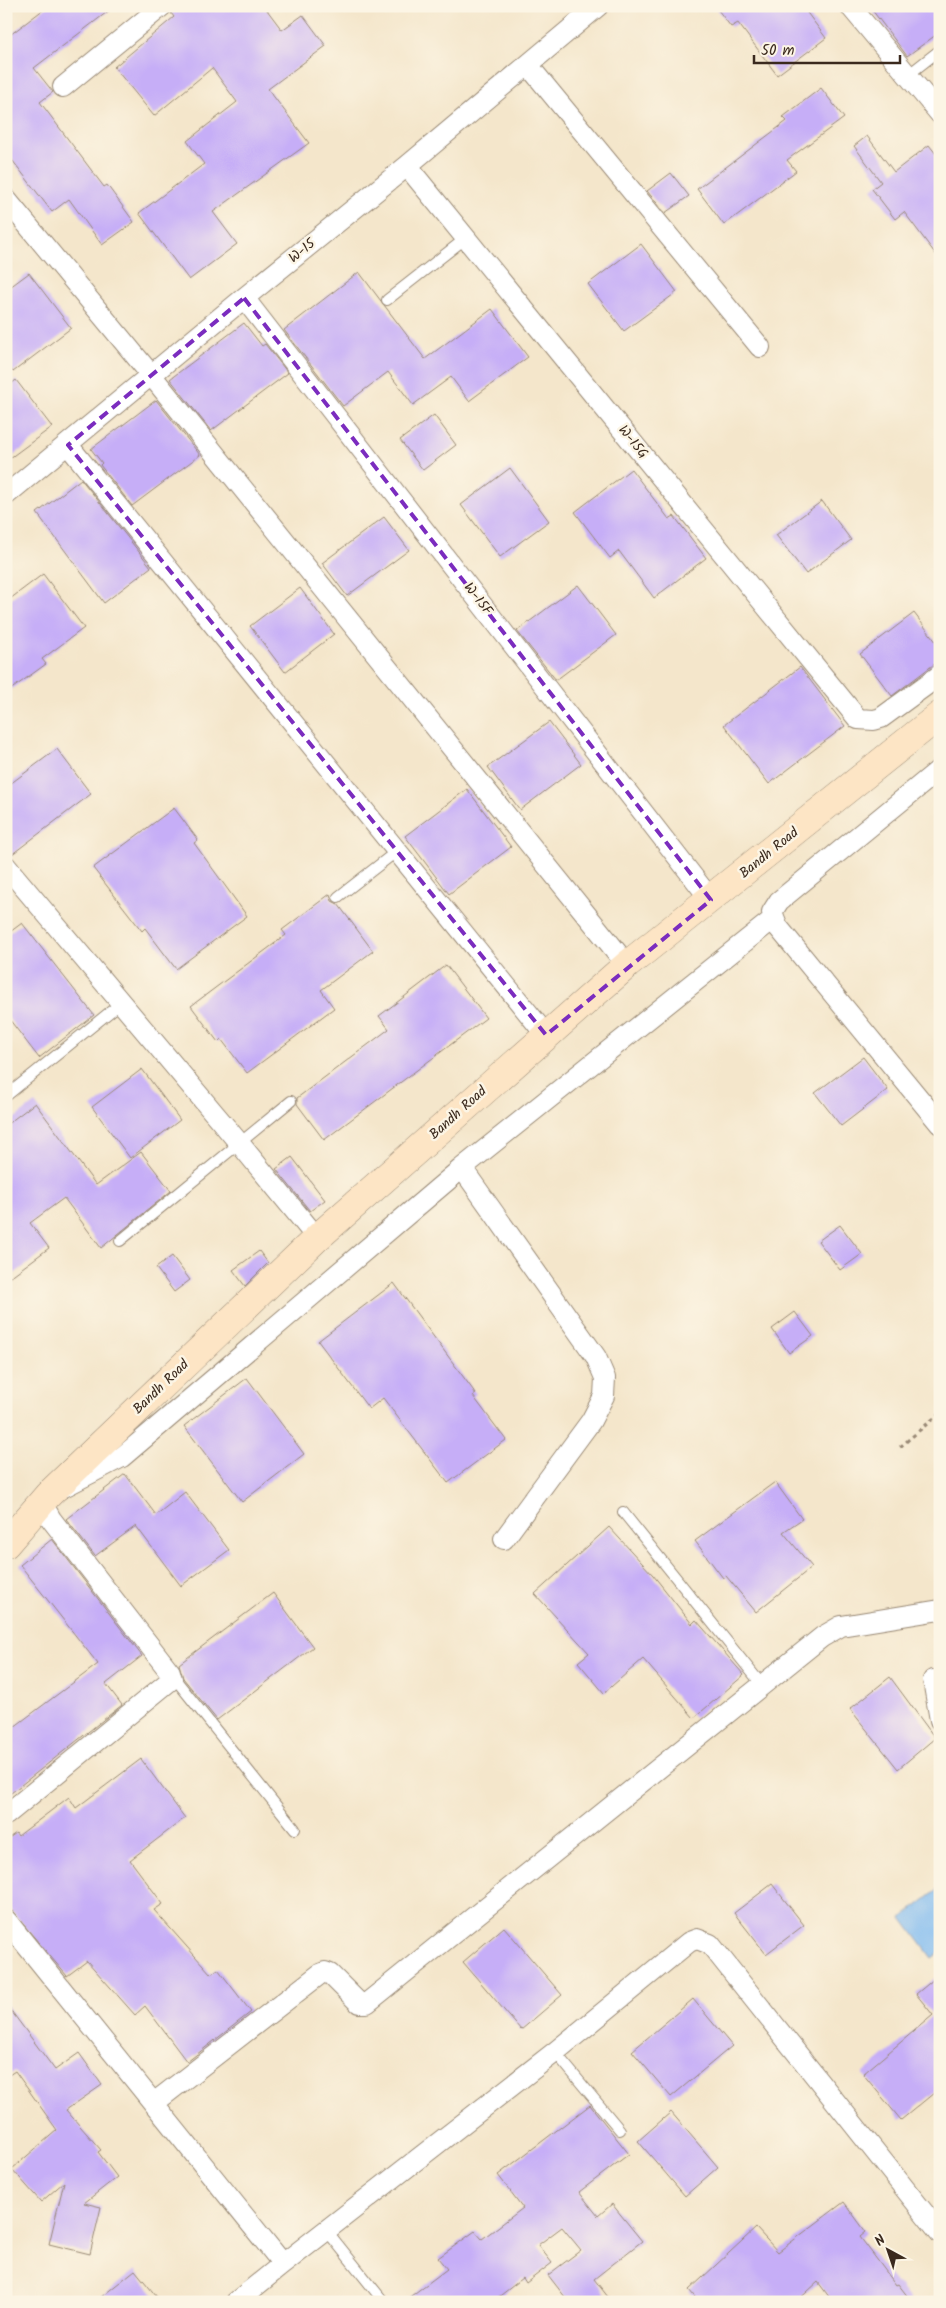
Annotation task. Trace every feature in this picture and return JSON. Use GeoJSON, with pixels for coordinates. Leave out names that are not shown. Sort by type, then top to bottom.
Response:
{"type":"FeatureCollection","features":[{"type":"Feature","properties":{"kind":"street"},"geometry":{"type":"LineString","coordinates":[[64,87],[162,6]]}},
{"type":"Feature","properties":{"kind":"street","name":"W-15"},"geometry":{"type":"LineString","coordinates":[[6,496],[598,6]]}},
{"type":"Feature","properties":{"kind":"street"},"geometry":{"type":"LineString","coordinates":[[850,6],[940,114]]}},
{"type":"Feature","properties":{"kind":"street"},"geometry":{"type":"LineString","coordinates":[[528,65],[760,347]]}},
{"type":"Feature","properties":{"kind":"street","name":"W-15G"},"geometry":{"type":"LineString","coordinates":[[407,166],[858,719],[874,720],[881,718],[940,675]]}},
{"type":"Feature","properties":{"kind":"street"},"geometry":{"type":"LineString","coordinates":[[6,199],[152,376],[627,965]]}},
{"type":"Feature","properties":{"kind":"street","name":"W-15F"},"geometry":{"type":"LineString","coordinates":[[244,298],[711,900]]}},
{"type":"Feature","properties":{"kind":"street"},"geometry":{"type":"LineString","coordinates":[[68,445],[546,1035]]}},
{"type":"Feature","properties":{"kind":"street","name":"Bandh Road"},"geometry":{"type":"LineString","coordinates":[[6,1544],[48,1495],[317,1238],[627,965],[711,900],[940,715]]}},
{"type":"Feature","properties":{"kind":"street"},"geometry":{"type":"LineString","coordinates":[[940,769],[779,901],[772,912],[773,919],[940,1124]]}},
{"type":"Feature","properties":{"kind":"street"},"geometry":{"type":"LineString","coordinates":[[6,866],[317,1238]]}},
{"type":"Feature","properties":{"kind":"street"},"geometry":{"type":"LineString","coordinates":[[6,1815],[168,1682],[172,1675],[51,1520],[45,1508],[48,1495],[122,1457],[462,1168],[773,919]]}},
{"type":"Feature","properties":{"kind":"street"},"geometry":{"type":"LineString","coordinates":[[462,1168],[596,1357],[605,1378],[604,1396],[591,1421],[504,1539]]}},
{"type":"Feature","properties":{"kind":"street"},"geometry":{"type":"LineString","coordinates":[[154,2103],[320,1974],[325,1972],[330,1974],[359,2003],[367,2003],[822,1637],[840,1626],[940,1610]]}},
{"type":"Feature","properties":{"kind":"street"},"geometry":{"type":"LineString","coordinates":[[933,1680],[940,1720]]}},
{"type":"Feature","properties":{"kind":"street"},"geometry":{"type":"LineString","coordinates":[[6,1920],[283,2264]]}},
{"type":"Feature","properties":{"kind":"street"},"geometry":{"type":"LineString","coordinates":[[236,2302],[555,2052],[689,1942],[697,1939],[710,1944],[940,2233]]}},
{"type":"Feature","properties":{"kind":"lane"},"geometry":{"type":"LineString","coordinates":[[908,75],[940,50]]}},
{"type":"Feature","properties":{"kind":"lane"},"geometry":{"type":"LineString","coordinates":[[387,300],[466,238]]}},
{"type":"Feature","properties":{"kind":"lane"},"geometry":{"type":"LineString","coordinates":[[338,897],[397,851]]}},
{"type":"Feature","properties":{"kind":"lane"},"geometry":{"type":"LineString","coordinates":[[6,1096],[121,1003]]}},
{"type":"Feature","properties":{"kind":"lane"},"geometry":{"type":"LineString","coordinates":[[120,1241],[291,1101]]}},
{"type":"Feature","properties":{"kind":"lane"},"geometry":{"type":"LineString","coordinates":[[623,1512],[762,1685]]}},
{"type":"Feature","properties":{"kind":"lane"},"geometry":{"type":"LineString","coordinates":[[172,1675],[295,1829]]}},
{"type":"Feature","properties":{"kind":"lane"},"geometry":{"type":"LineString","coordinates":[[555,2052],[620,2130]]}},
{"type":"Feature","properties":{"kind":"lane"},"geometry":{"type":"LineString","coordinates":[[326,2231],[384,2302]]}},
{"type":"Feature","properties":{"kind":"path"},"geometry":{"type":"LineString","coordinates":[[900,1447],[940,1413]]}},
{"type":"Feature","properties":{"kind":"highlighted area"},"geometry":{"type":"Polygon","coordinates":[[[244,298],[711,900],[546,1035],[68,445],[244,298]]]}},
{"type":"Feature","properties":{"kind":"water"},"geometry":{"type":"Polygon","coordinates":[[[940,1888],[940,1952],[932,1958],[902,1918],[940,1888]]]}},
{"type":"Feature","properties":{"kind":"building"},"geometry":{"type":"Polygon","coordinates":[[[48,6],[115,6],[34,68],[53,92],[40,102],[104,187],[107,185],[134,222],[102,245],[69,199],[52,212],[6,152],[6,38],[48,6]]]}},
{"type":"Feature","properties":{"kind":"building"},"geometry":{"type":"Polygon","coordinates":[[[174,6],[264,6],[282,30],[303,15],[326,46],[268,89],[309,143],[213,212],[237,244],[189,280],[139,213],[204,164],[187,141],[237,102],[212,68],[154,116],[114,67],[174,17],[171,13],[174,6]]]}},
{"type":"Feature","properties":{"kind":"building"},"geometry":{"type":"Polygon","coordinates":[[[715,6],[802,6],[826,38],[777,75],[738,23],[731,27],[715,6]]]}},
{"type":"Feature","properties":{"kind":"building"},"geometry":{"type":"Polygon","coordinates":[[[869,6],[940,6],[940,32],[907,56],[869,6]]]}},
{"type":"Feature","properties":{"kind":"building"},"geometry":{"type":"Polygon","coordinates":[[[821,88],[844,118],[787,160],[796,171],[724,225],[697,189],[787,121],[783,117],[821,88]]]}},
{"type":"Feature","properties":{"kind":"building"},"geometry":{"type":"Polygon","coordinates":[[[867,136],[894,172],[929,145],[940,159],[940,260],[904,212],[895,219],[872,189],[881,182],[854,146],[867,136]]]}},
{"type":"Feature","properties":{"kind":"building"},"geometry":{"type":"Polygon","coordinates":[[[671,173],[689,196],[665,213],[647,191],[671,173]]]}},
{"type":"Feature","properties":{"kind":"building"},"geometry":{"type":"Polygon","coordinates":[[[641,244],[677,292],[624,331],[588,284],[641,244]]]}},
{"type":"Feature","properties":{"kind":"building"},"geometry":{"type":"Polygon","coordinates":[[[359,272],[425,359],[492,309],[528,357],[469,401],[451,377],[413,405],[388,372],[343,406],[284,330],[359,272]]]}},
{"type":"Feature","properties":{"kind":"building"},"geometry":{"type":"Polygon","coordinates":[[[29,273],[71,328],[13,372],[6,364],[6,290],[29,273]]]}},
{"type":"Feature","properties":{"kind":"building"},"geometry":{"type":"Polygon","coordinates":[[[244,323],[262,346],[265,344],[288,373],[211,431],[170,379],[244,323]]]}},
{"type":"Feature","properties":{"kind":"building"},"geometry":{"type":"Polygon","coordinates":[[[16,380],[52,427],[6,461],[6,388],[16,380]]]}},
{"type":"Feature","properties":{"kind":"building"},"geometry":{"type":"Polygon","coordinates":[[[156,400],[200,455],[132,506],[100,465],[102,463],[91,449],[156,400]]]}},
{"type":"Feature","properties":{"kind":"building"},"geometry":{"type":"Polygon","coordinates":[[[434,415],[456,445],[423,470],[400,440],[434,415]]]}},
{"type":"Feature","properties":{"kind":"building"},"geometry":{"type":"Polygon","coordinates":[[[510,468],[549,521],[500,557],[461,505],[510,468]]]}},
{"type":"Feature","properties":{"kind":"building"},"geometry":{"type":"Polygon","coordinates":[[[631,469],[669,519],[674,516],[706,558],[654,598],[619,551],[610,558],[575,512],[631,469]]]}},
{"type":"Feature","properties":{"kind":"building"},"geometry":{"type":"Polygon","coordinates":[[[81,479],[151,567],[104,603],[37,513],[81,479]]]}},
{"type":"Feature","properties":{"kind":"building"},"geometry":{"type":"Polygon","coordinates":[[[822,501],[851,540],[806,574],[776,535],[822,501]]]}},
{"type":"Feature","properties":{"kind":"building"},"geometry":{"type":"Polygon","coordinates":[[[384,517],[409,550],[347,596],[322,563],[384,517]]]}},
{"type":"Feature","properties":{"kind":"building"},"geometry":{"type":"Polygon","coordinates":[[[43,574],[84,628],[42,659],[46,664],[6,693],[6,602],[43,574]]]}},
{"type":"Feature","properties":{"kind":"building"},"geometry":{"type":"Polygon","coordinates":[[[578,585],[616,635],[556,680],[517,631],[578,585]]]}},
{"type":"Feature","properties":{"kind":"building"},"geometry":{"type":"Polygon","coordinates":[[[300,588],[334,634],[285,672],[250,626],[300,588]]]}},
{"type":"Feature","properties":{"kind":"building"},"geometry":{"type":"Polygon","coordinates":[[[914,613],[940,647],[940,663],[933,665],[892,696],[860,654],[914,613]]]}},
{"type":"Feature","properties":{"kind":"building"},"geometry":{"type":"Polygon","coordinates":[[[800,667],[845,726],[769,784],[724,725],[800,667]]]}},
{"type":"Feature","properties":{"kind":"building"},"geometry":{"type":"Polygon","coordinates":[[[549,722],[581,764],[520,810],[488,767],[549,722]]]}},
{"type":"Feature","properties":{"kind":"building"},"geometry":{"type":"Polygon","coordinates":[[[57,749],[91,794],[11,855],[6,854],[6,787],[57,749]]]}},
{"type":"Feature","properties":{"kind":"building"},"geometry":{"type":"Polygon","coordinates":[[[467,789],[511,847],[449,894],[405,836],[467,789]]]}},
{"type":"Feature","properties":{"kind":"building"},"geometry":{"type":"Polygon","coordinates":[[[174,808],[198,840],[194,843],[247,916],[176,969],[145,928],[142,931],[93,868],[174,808]]]}},
{"type":"Feature","properties":{"kind":"building"},"geometry":{"type":"Polygon","coordinates":[[[330,894],[332,901],[338,904],[373,951],[321,990],[334,1008],[247,1073],[221,1039],[218,1042],[191,1006],[286,935],[282,930],[330,894]]]}},
{"type":"Feature","properties":{"kind":"building"},"geometry":{"type":"Polygon","coordinates":[[[22,923],[94,1015],[39,1058],[6,1015],[6,935],[22,923]]]}},
{"type":"Feature","properties":{"kind":"building"},"geometry":{"type":"Polygon","coordinates":[[[446,965],[486,1018],[324,1140],[297,1104],[297,1098],[389,1029],[379,1016],[446,965]]]}},
{"type":"Feature","properties":{"kind":"building"},"geometry":{"type":"Polygon","coordinates":[[[863,1057],[888,1090],[841,1126],[815,1093],[863,1057]]]}},
{"type":"Feature","properties":{"kind":"building"},"geometry":{"type":"Polygon","coordinates":[[[142,1069],[180,1120],[130,1158],[92,1107],[142,1069]]]}},
{"type":"Feature","properties":{"kind":"building"},"geometry":{"type":"Polygon","coordinates":[[[35,1103],[96,1185],[141,1152],[171,1191],[101,1248],[64,1198],[30,1223],[49,1248],[6,1280],[6,1125],[35,1103]]]}},
{"type":"Feature","properties":{"kind":"building"},"geometry":{"type":"Polygon","coordinates":[[[292,1157],[325,1200],[310,1211],[276,1169],[292,1157]]]}},
{"type":"Feature","properties":{"kind":"building"},"geometry":{"type":"Polygon","coordinates":[[[840,1225],[862,1254],[840,1270],[818,1241],[840,1225]]]}},
{"type":"Feature","properties":{"kind":"building"},"geometry":{"type":"Polygon","coordinates":[[[259,1251],[268,1263],[245,1286],[233,1270],[259,1251]]]}},
{"type":"Feature","properties":{"kind":"building"},"geometry":{"type":"Polygon","coordinates":[[[172,1256],[190,1280],[174,1292],[156,1268],[172,1256]]]}},
{"type":"Feature","properties":{"kind":"building"},"geometry":{"type":"Polygon","coordinates":[[[394,1283],[476,1394],[473,1396],[506,1440],[448,1483],[383,1398],[369,1409],[318,1341],[394,1283]]]}},
{"type":"Feature","properties":{"kind":"building"},"geometry":{"type":"Polygon","coordinates":[[[795,1312],[813,1336],[789,1353],[772,1329],[795,1312]]]}},
{"type":"Feature","properties":{"kind":"building"},"geometry":{"type":"Polygon","coordinates":[[[247,1378],[304,1454],[242,1502],[184,1426],[247,1378]]]}},
{"type":"Feature","properties":{"kind":"building"},"geometry":{"type":"Polygon","coordinates":[[[125,1474],[156,1515],[185,1492],[229,1550],[181,1586],[136,1526],[95,1556],[66,1519],[125,1474]]]}},
{"type":"Feature","properties":{"kind":"building"},"geometry":{"type":"Polygon","coordinates":[[[775,1482],[802,1519],[783,1532],[812,1567],[756,1612],[726,1576],[723,1578],[695,1541],[775,1482]]]}},
{"type":"Feature","properties":{"kind":"building"},"geometry":{"type":"Polygon","coordinates":[[[609,1527],[653,1575],[692,1624],[696,1620],[744,1675],[694,1718],[643,1659],[604,1693],[578,1662],[589,1653],[535,1594],[609,1527]]]}},
{"type":"Feature","properties":{"kind":"building"},"geometry":{"type":"Polygon","coordinates":[[[52,1539],[142,1656],[106,1684],[122,1705],[6,1797],[6,1733],[98,1664],[20,1565],[52,1539]]]}},
{"type":"Feature","properties":{"kind":"building"},"geometry":{"type":"Polygon","coordinates":[[[273,1593],[313,1647],[217,1720],[183,1678],[179,1664],[273,1593]]]}},
{"type":"Feature","properties":{"kind":"building"},"geometry":{"type":"Polygon","coordinates":[[[890,1677],[935,1738],[898,1769],[850,1709],[890,1677]]]}},
{"type":"Feature","properties":{"kind":"building"},"geometry":{"type":"Polygon","coordinates":[[[141,1759],[185,1818],[130,1860],[163,1904],[154,1910],[211,1974],[218,1969],[251,2012],[187,2062],[145,2006],[135,2015],[87,1961],[67,1976],[6,1904],[6,1840],[16,1833],[18,1836],[69,1797],[76,1808],[141,1759]]]}},
{"type":"Feature","properties":{"kind":"building"},"geometry":{"type":"Polygon","coordinates":[[[772,1884],[804,1925],[766,1954],[734,1913],[772,1884]]]}},
{"type":"Feature","properties":{"kind":"building"},"geometry":{"type":"Polygon","coordinates":[[[504,1927],[562,1995],[521,2030],[463,1962],[504,1927]]]}},
{"type":"Feature","properties":{"kind":"building"},"geometry":{"type":"Polygon","coordinates":[[[940,1974],[940,2088],[901,2120],[863,2074],[933,2015],[916,1994],[940,1974]]]}},
{"type":"Feature","properties":{"kind":"building"},"geometry":{"type":"Polygon","coordinates":[[[693,1999],[732,2046],[671,2097],[632,2051],[693,1999]]]}},
{"type":"Feature","properties":{"kind":"building"},"geometry":{"type":"Polygon","coordinates":[[[6,2004],[55,2070],[79,2053],[102,2085],[66,2110],[101,2150],[98,2152],[117,2177],[84,2203],[101,2207],[90,2254],[49,2244],[64,2182],[41,2202],[12,2169],[57,2130],[15,2071],[6,2077],[6,2004]]]}},
{"type":"Feature","properties":{"kind":"building"},"geometry":{"type":"Polygon","coordinates":[[[590,2105],[629,2154],[579,2192],[598,2216],[612,2204],[642,2241],[594,2279],[612,2302],[569,2302],[548,2275],[581,2250],[562,2227],[538,2245],[552,2263],[526,2283],[523,2278],[492,2302],[403,2302],[447,2269],[438,2258],[475,2231],[482,2239],[523,2208],[498,2175],[590,2105]]]}},
{"type":"Feature","properties":{"kind":"building"},"geometry":{"type":"Polygon","coordinates":[[[671,2112],[718,2167],[685,2196],[638,2141],[671,2112]]]}},
{"type":"Feature","properties":{"kind":"building"},"geometry":{"type":"Polygon","coordinates":[[[844,2202],[866,2232],[860,2237],[896,2285],[898,2284],[912,2302],[833,2302],[818,2282],[796,2302],[699,2302],[689,2290],[756,2228],[778,2252],[844,2202]]]}},
{"type":"Feature","properties":{"kind":"building"},"geometry":{"type":"Polygon","coordinates":[[[135,2270],[161,2302],[95,2302],[135,2270]]]}}]}
